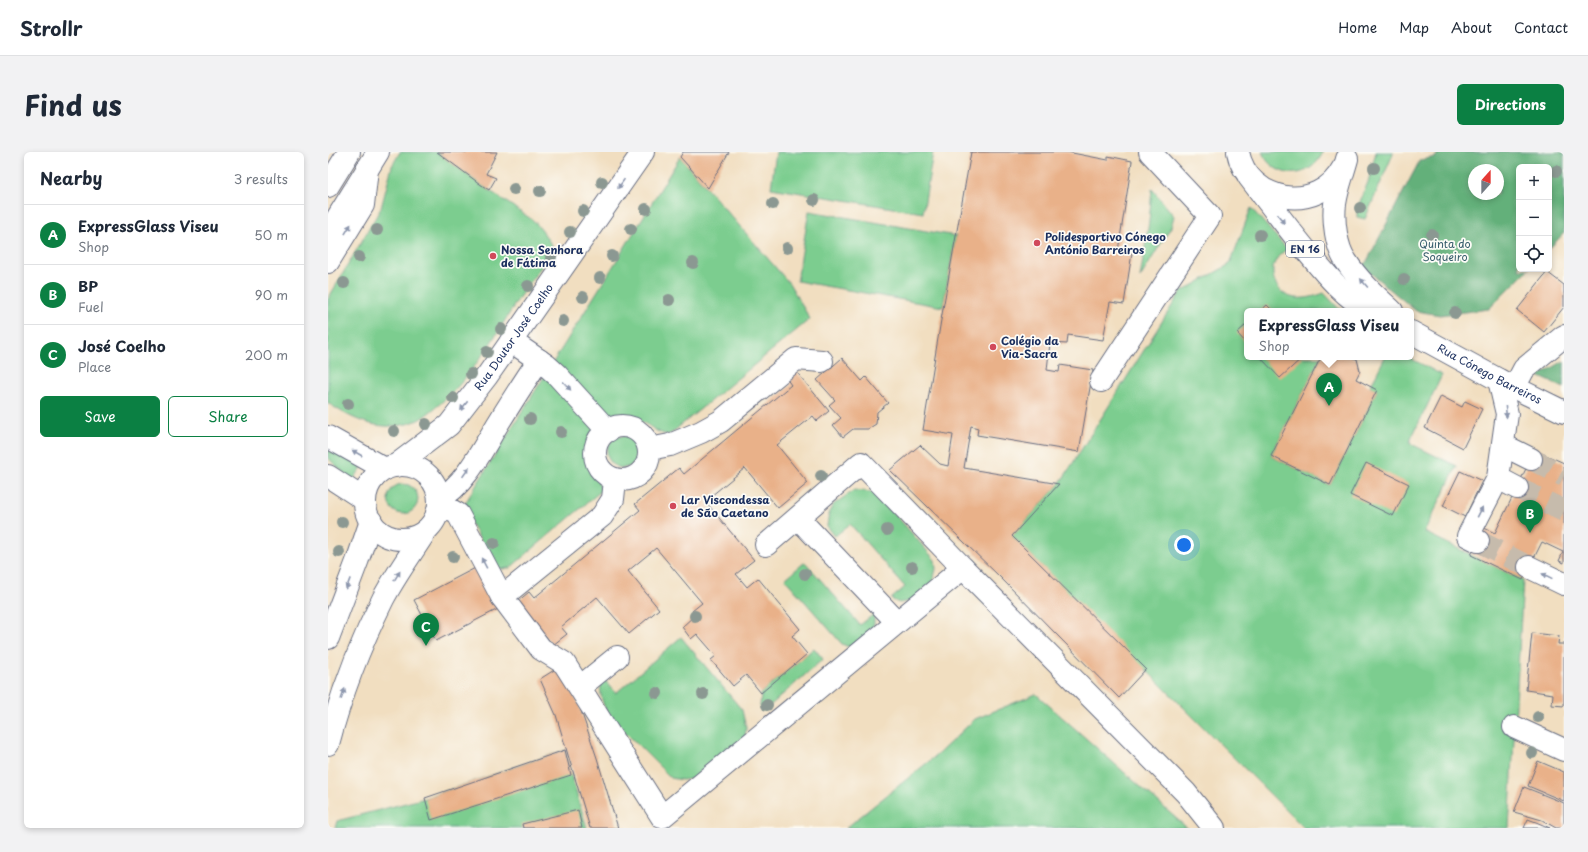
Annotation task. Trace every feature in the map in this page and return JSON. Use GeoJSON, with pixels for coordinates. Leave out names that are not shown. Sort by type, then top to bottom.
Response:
{"type":"FeatureCollection","features":[{"type":"Feature","properties":{"kind":"street"},"geometry":{"type":"LineString","coordinates":[[328,186],[349,152]]}},
{"type":"Feature","properties":{"kind":"street","name":"Rua Doutor José Coelho"},"geometry":{"type":"LineString","coordinates":[[390,468],[449,425],[487,376],[643,152]]}},
{"type":"Feature","properties":{"kind":"street"},"geometry":{"type":"LineString","coordinates":[[1101,381],[1210,216],[1150,152]]}},
{"type":"Feature","properties":{"kind":"street","name":"EN 16"},"geometry":{"type":"LineString","coordinates":[[1240,160],[1264,190],[1280,196],[1296,198],[1313,194],[1328,187],[1339,174],[1348,156]]}},
{"type":"Feature","properties":{"kind":"street","name":"EN 16"},"geometry":{"type":"LineString","coordinates":[[1348,156],[1335,203],[1335,229],[1345,260],[1389,308]]}},
{"type":"Feature","properties":{"kind":"street","name":"EN 16"},"geometry":{"type":"LineString","coordinates":[[1240,160],[1290,231],[1329,278],[1346,294],[1366,308]]}},
{"type":"Feature","properties":{"kind":"street"},"geometry":{"type":"LineString","coordinates":[[328,233],[373,161]]}},
{"type":"Feature","properties":{"kind":"street"},"geometry":{"type":"LineString","coordinates":[[328,262],[363,205],[373,161]]}},
{"type":"Feature","properties":{"kind":"street","name":"Rua Cónego Barreiros"},"geometry":{"type":"LineString","coordinates":[[1414,333],[1506,384],[1564,412]]}},
{"type":"Feature","properties":{"kind":"street"},"geometry":{"type":"LineString","coordinates":[[1478,541],[1468,536],[1498,478],[1507,414],[1506,384],[1564,336]]}},
{"type":"Feature","properties":{"kind":"street"},"geometry":{"type":"LineString","coordinates":[[511,341],[557,375],[608,431]]}},
{"type":"Feature","properties":{"kind":"street"},"geometry":{"type":"LineString","coordinates":[[649,450],[670,445],[701,432],[721,420],[796,359],[822,361]]}},
{"type":"Feature","properties":{"kind":"street"},"geometry":{"type":"LineString","coordinates":[[328,744],[334,721],[355,659],[384,598],[424,532],[432,523],[438,506],[460,481],[538,360]]}},
{"type":"Feature","properties":{"kind":"street"},"geometry":{"type":"LineString","coordinates":[[620,426],[636,430],[647,442],[649,450],[649,458],[646,467],[633,479],[624,481],[615,480],[602,471],[597,463],[595,455],[599,439],[612,428],[620,426]]}},
{"type":"Feature","properties":{"kind":"street"},"geometry":{"type":"LineString","coordinates":[[328,437],[390,468]]}},
{"type":"Feature","properties":{"kind":"street"},"geometry":{"type":"LineString","coordinates":[[1503,445],[1531,459]]}},
{"type":"Feature","properties":{"kind":"street"},"geometry":{"type":"LineString","coordinates":[[766,545],[861,463],[1186,793],[1214,828]]}},
{"type":"Feature","properties":{"kind":"street"},"geometry":{"type":"LineString","coordinates":[[424,532],[414,537],[402,539],[389,536],[379,531],[370,521],[366,511],[365,500],[367,490],[371,482],[378,474],[390,468],[407,466],[419,469],[429,477],[436,487],[438,506]]}},
{"type":"Feature","properties":{"kind":"street"},"geometry":{"type":"LineString","coordinates":[[328,476],[365,500]]}},
{"type":"Feature","properties":{"kind":"street"},"geometry":{"type":"LineString","coordinates":[[1498,478],[1517,488]]}},
{"type":"Feature","properties":{"kind":"street"},"geometry":{"type":"LineString","coordinates":[[502,597],[602,516],[613,499],[615,480]]}},
{"type":"Feature","properties":{"kind":"street"},"geometry":{"type":"LineString","coordinates":[[438,506],[449,509],[458,514],[502,597],[541,649],[564,662],[662,817],[963,568]]}},
{"type":"Feature","properties":{"kind":"street"},"geometry":{"type":"LineString","coordinates":[[798,518],[897,622]]}},
{"type":"Feature","properties":{"kind":"street"},"geometry":{"type":"LineString","coordinates":[[328,638],[358,559],[370,521]]}},
{"type":"Feature","properties":{"kind":"street"},"geometry":{"type":"LineString","coordinates":[[1529,567],[1564,584]]}},
{"type":"Feature","properties":{"kind":"street"},"geometry":{"type":"LineString","coordinates":[[580,687],[617,657]]}},
{"type":"Feature","properties":{"kind":"street"},"geometry":{"type":"LineString","coordinates":[[1514,727],[1564,750]]}},
{"type":"Feature","properties":{"kind":"green space"},"geometry":{"type":"Polygon","coordinates":[[[400,152],[437,152],[534,221],[554,249],[520,296],[481,358],[458,386],[429,413],[420,419],[402,425],[379,426],[358,420],[328,403],[328,299],[381,208],[392,166],[400,152]]]}},
{"type":"Feature","properties":{"kind":"green space"},"geometry":{"type":"Polygon","coordinates":[[[776,152],[933,152],[923,213],[771,188],[776,152]]]}},
{"type":"Feature","properties":{"kind":"green space"},"geometry":{"type":"Polygon","coordinates":[[[1262,152],[1323,152],[1310,168],[1302,172],[1292,173],[1283,172],[1275,168],[1262,152]]]}},
{"type":"Feature","properties":{"kind":"green space"},"geometry":{"type":"Polygon","coordinates":[[[1376,152],[1393,152],[1393,154],[1365,219],[1357,217],[1357,209],[1368,182],[1376,152]]]}},
{"type":"Feature","properties":{"kind":"green space","name":"Quinta do Soqueiro"},"geometry":{"type":"Polygon","coordinates":[[[1438,152],[1564,152],[1564,233],[1552,246],[1552,164],[1516,164],[1516,272],[1526,272],[1489,309],[1440,315],[1416,311],[1362,266],[1367,261],[1420,160],[1436,157],[1438,152]]]}},
{"type":"Feature","properties":{"kind":"green space"},"geometry":{"type":"Polygon","coordinates":[[[680,157],[789,283],[810,319],[669,435],[658,432],[637,420],[624,417],[611,418],[599,424],[594,430],[588,443],[587,453],[588,461],[601,491],[510,568],[501,569],[495,566],[462,508],[680,157]]]}},
{"type":"Feature","properties":{"kind":"green space"},"geometry":{"type":"Polygon","coordinates":[[[1152,189],[1174,216],[1171,227],[1140,278],[1149,222],[1152,189]]]}},
{"type":"Feature","properties":{"kind":"green space"},"geometry":{"type":"Polygon","coordinates":[[[1251,208],[1287,249],[1277,259],[1273,268],[1274,279],[1279,289],[1284,294],[1296,298],[1310,297],[1324,293],[1338,308],[1244,308],[1244,360],[1319,360],[1271,456],[1330,485],[1377,390],[1370,387],[1384,360],[1414,360],[1442,375],[1409,443],[1457,466],[1424,532],[1523,580],[1509,828],[1304,828],[1012,536],[1059,484],[1066,474],[1180,293],[1230,264],[1251,208]]]}},
{"type":"Feature","properties":{"kind":"green space"},"geometry":{"type":"Polygon","coordinates":[[[809,211],[956,236],[943,307],[797,281],[809,211]]]}},
{"type":"Feature","properties":{"kind":"green space"},"geometry":{"type":"Polygon","coordinates":[[[1564,361],[1564,388],[1538,376],[1564,361]]]}},
{"type":"Feature","properties":{"kind":"green space"},"geometry":{"type":"Polygon","coordinates":[[[620,436],[626,436],[636,443],[639,452],[638,458],[632,465],[626,468],[620,468],[610,461],[607,455],[607,449],[614,439],[620,436]]]}},
{"type":"Feature","properties":{"kind":"green space"},"geometry":{"type":"Polygon","coordinates":[[[328,450],[362,465],[361,469],[353,480],[350,479],[328,458],[328,450]]]}},
{"type":"Feature","properties":{"kind":"green space"},"geometry":{"type":"Polygon","coordinates":[[[403,484],[414,488],[418,499],[414,510],[403,514],[392,510],[388,499],[392,488],[403,484]]]}},
{"type":"Feature","properties":{"kind":"green space"},"geometry":{"type":"Polygon","coordinates":[[[854,490],[872,492],[881,498],[935,560],[936,569],[933,581],[911,601],[899,603],[891,599],[905,587],[850,524],[835,536],[827,526],[829,512],[833,505],[854,490]]]}},
{"type":"Feature","properties":{"kind":"green space"},"geometry":{"type":"Polygon","coordinates":[[[805,562],[860,625],[874,614],[874,623],[871,636],[851,648],[842,644],[785,579],[805,562]]]}},
{"type":"Feature","properties":{"kind":"green space"},"geometry":{"type":"Polygon","coordinates":[[[681,637],[742,710],[746,728],[745,737],[692,779],[682,780],[671,778],[608,715],[601,692],[601,683],[603,678],[616,693],[681,637]]]}},
{"type":"Feature","properties":{"kind":"green space"},"geometry":{"type":"Polygon","coordinates":[[[814,648],[823,659],[764,711],[760,707],[761,693],[814,648]]]}},
{"type":"Feature","properties":{"kind":"green space"},"geometry":{"type":"Polygon","coordinates":[[[1036,694],[1187,828],[846,828],[938,754],[975,719],[1036,694]]]}},
{"type":"Feature","properties":{"kind":"green space"},"geometry":{"type":"Polygon","coordinates":[[[565,750],[587,828],[335,828],[337,821],[425,798],[565,750]]]}},
{"type":"Feature","properties":{"kind":"building"},"geometry":{"type":"Polygon","coordinates":[[[437,152],[497,152],[486,174],[496,178],[489,190],[437,152]]]}},
{"type":"Feature","properties":{"kind":"building"},"geometry":{"type":"Polygon","coordinates":[[[683,152],[729,152],[708,188],[680,157],[683,152]]]}},
{"type":"Feature","properties":{"kind":"building"},"geometry":{"type":"Polygon","coordinates":[[[971,152],[1067,152],[1108,160],[1108,156],[1132,161],[1118,251],[1132,253],[1124,304],[1110,302],[1103,340],[1068,335],[1067,344],[1050,343],[1047,370],[1059,372],[1060,365],[1093,370],[1079,452],[977,435],[978,428],[971,426],[964,468],[1059,484],[1012,536],[1146,669],[1119,698],[1000,577],[890,470],[920,445],[940,464],[948,466],[953,435],[923,430],[971,152]]]}},
{"type":"Feature","properties":{"kind":"building"},"geometry":{"type":"Polygon","coordinates":[[[1547,272],[1564,285],[1564,307],[1544,332],[1517,310],[1547,272]]]}},
{"type":"Feature","properties":{"kind":"building"},"geometry":{"type":"Polygon","coordinates":[[[1244,327],[1244,341],[1237,333],[1244,327]]]}},
{"type":"Feature","properties":{"kind":"building"},"geometry":{"type":"Polygon","coordinates":[[[842,358],[862,381],[866,377],[888,403],[877,412],[876,424],[868,429],[853,429],[843,437],[833,425],[841,418],[829,405],[835,400],[817,380],[842,358]]]}},
{"type":"Feature","properties":{"kind":"building"},"geometry":{"type":"Polygon","coordinates":[[[1263,360],[1300,360],[1280,378],[1263,360]]]}},
{"type":"Feature","properties":{"kind":"building"},"geometry":{"type":"Polygon","coordinates":[[[1319,360],[1357,360],[1360,371],[1356,379],[1377,390],[1330,485],[1271,456],[1319,360]]]}},
{"type":"Feature","properties":{"kind":"building","name":"Lar Viscondessa de São Caetano"},"geometry":{"type":"Polygon","coordinates":[[[795,370],[829,411],[817,421],[813,416],[777,445],[808,483],[778,508],[745,468],[705,501],[754,560],[736,574],[747,587],[758,578],[800,629],[792,636],[807,654],[761,693],[746,675],[733,686],[711,660],[716,656],[697,634],[691,639],[682,627],[695,615],[692,611],[702,603],[656,548],[628,571],[659,609],[629,634],[597,597],[561,627],[567,634],[553,645],[517,602],[529,592],[534,598],[640,510],[635,504],[679,468],[684,474],[791,385],[786,378],[795,370]]]}},
{"type":"Feature","properties":{"kind":"building"},"geometry":{"type":"Polygon","coordinates":[[[1441,396],[1462,407],[1465,401],[1482,409],[1463,448],[1425,428],[1441,396]]]}},
{"type":"Feature","properties":{"kind":"building"},"geometry":{"type":"Polygon","coordinates":[[[1535,450],[1564,463],[1564,563],[1559,561],[1563,552],[1542,542],[1523,580],[1471,555],[1484,528],[1495,533],[1535,450]]]}},
{"type":"Feature","properties":{"kind":"building"},"geometry":{"type":"Polygon","coordinates":[[[1366,463],[1409,484],[1393,516],[1350,495],[1366,463]]]}},
{"type":"Feature","properties":{"kind":"building"},"geometry":{"type":"Polygon","coordinates":[[[1460,471],[1482,481],[1465,517],[1443,506],[1460,471]]]}},
{"type":"Feature","properties":{"kind":"building"},"geometry":{"type":"Polygon","coordinates":[[[481,565],[502,607],[436,641],[414,600],[481,565]]]}},
{"type":"Feature","properties":{"kind":"building"},"geometry":{"type":"Polygon","coordinates":[[[1532,633],[1559,636],[1558,644],[1564,644],[1564,706],[1552,705],[1553,694],[1526,690],[1532,633]]]}},
{"type":"Feature","properties":{"kind":"building"},"geometry":{"type":"Polygon","coordinates":[[[559,667],[579,705],[618,828],[590,828],[556,715],[540,679],[559,667]]]}},
{"type":"Feature","properties":{"kind":"building"},"geometry":{"type":"Polygon","coordinates":[[[565,750],[571,775],[431,820],[425,798],[565,750]]]}},
{"type":"Feature","properties":{"kind":"building"},"geometry":{"type":"Polygon","coordinates":[[[1538,761],[1564,772],[1564,801],[1528,786],[1538,761]]]}},
{"type":"Feature","properties":{"kind":"building"},"geometry":{"type":"Polygon","coordinates":[[[1524,787],[1564,803],[1564,828],[1556,828],[1542,820],[1514,812],[1524,787]]]}},
{"type":"Feature","properties":{"kind":"building"},"geometry":{"type":"Polygon","coordinates":[[[578,810],[582,828],[523,828],[522,824],[578,810]]]}},
{"type":"Feature","properties":{"kind":"building"},"geometry":{"type":"Polygon","coordinates":[[[1528,819],[1536,822],[1550,828],[1524,828],[1528,819]]]}},
{"type":"Feature","properties":{"kind":"tunnel"},"geometry":{"type":"LineString","coordinates":[[1531,459],[1564,476]]}},
{"type":"Feature","properties":{"kind":"tunnel"},"geometry":{"type":"LineString","coordinates":[[1517,488],[1564,511]]}},
{"type":"Feature","properties":{"kind":"tunnel"},"geometry":{"type":"LineString","coordinates":[[1478,541],[1529,567]]}},
{"type":"Feature","properties":{"kind":"place","name":"Polidesportivo Cónego António Barreiros"},"geometry":{"type":"Point","coordinates":[1037,243]}},
{"type":"Feature","properties":{"kind":"place","name":"Nossa Senhora de Fátima"},"geometry":{"type":"Point","coordinates":[493,256]}},
{"type":"Feature","properties":{"kind":"place","name":"Colégio da Via-Sacra"},"geometry":{"type":"Point","coordinates":[993,347]}},
{"type":"Feature","properties":{"kind":"place","name":"ExpressGlass Viseu"},"geometry":{"type":"Point","coordinates":[1329,406]}},
{"type":"Feature","properties":{"kind":"place","name":"Lar Viscondessa de São Caetano"},"geometry":{"type":"Point","coordinates":[673,506]}},
{"type":"Feature","properties":{"kind":"place","name":"BP"},"geometry":{"type":"Point","coordinates":[1530,533]}},
{"type":"Feature","properties":{"kind":"place","name":"José Coelho"},"geometry":{"type":"Point","coordinates":[426,646]}}]}
